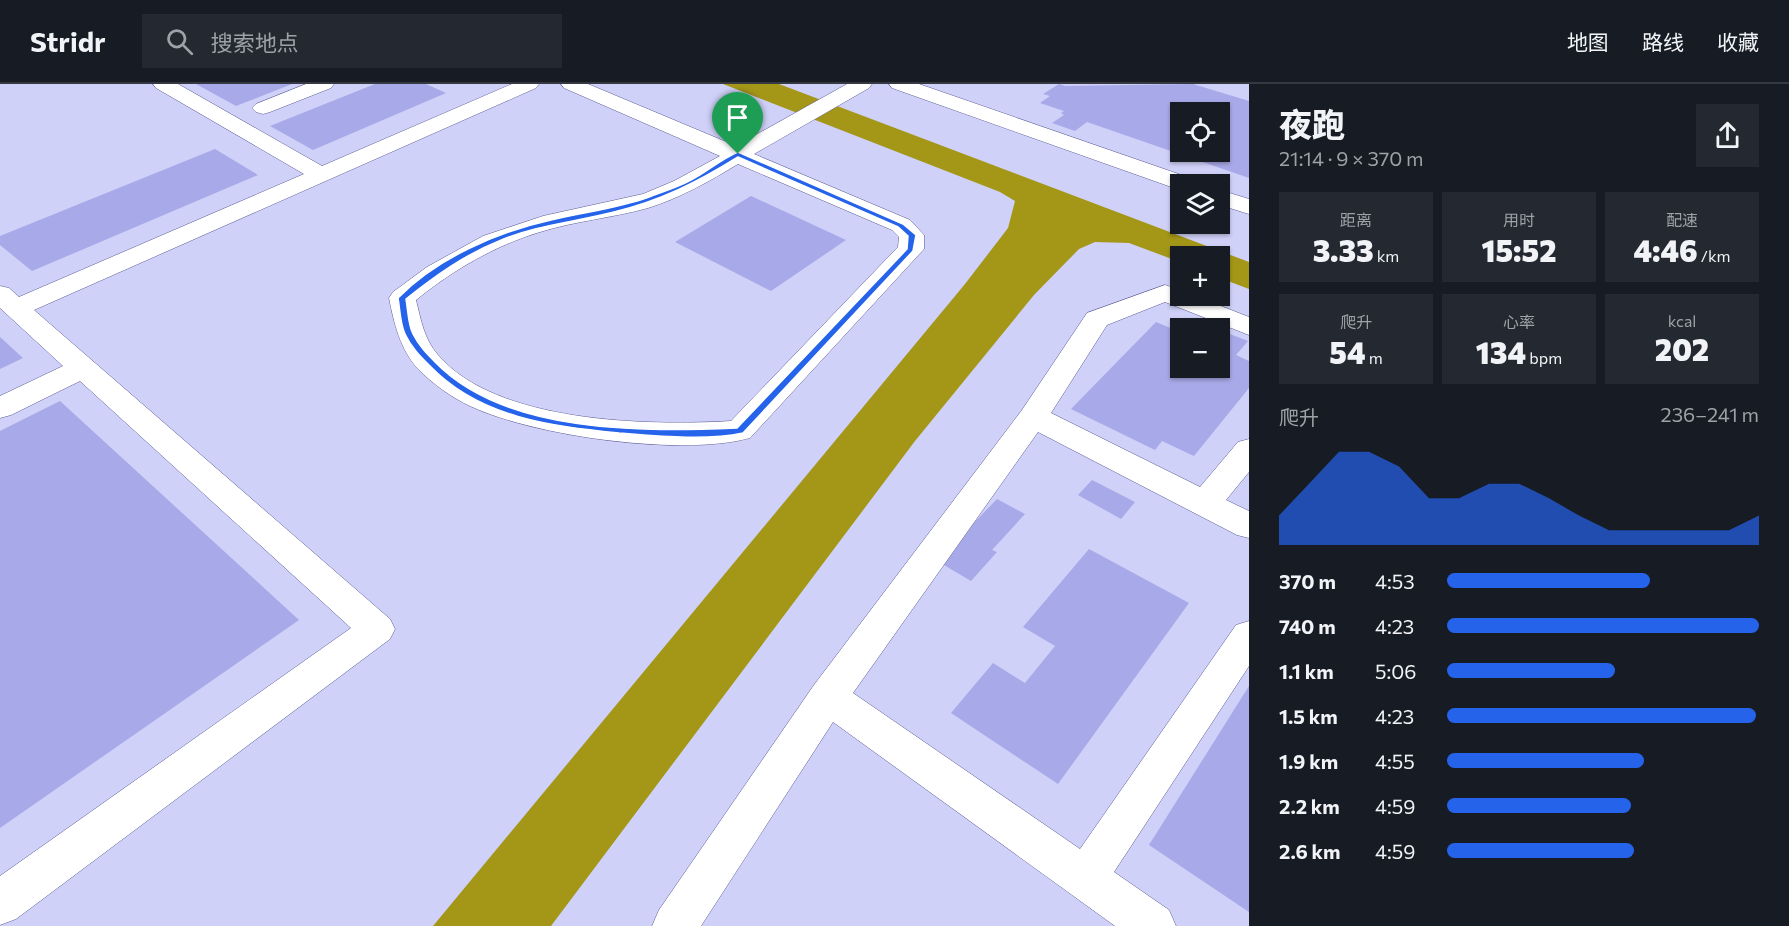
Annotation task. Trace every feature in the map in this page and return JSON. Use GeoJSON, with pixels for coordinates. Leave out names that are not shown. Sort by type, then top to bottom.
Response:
{"type":"FeatureCollection","features":[{"type":"Feature","properties":{"kind":"street"},"geometry":{"type":"LineString","coordinates":[[163,84],[322,175]]}},
{"type":"Feature","properties":{"kind":"street"},"geometry":{"type":"LineString","coordinates":[[263,108],[324,84]]}},
{"type":"Feature","properties":{"kind":"street"},"geometry":{"type":"LineString","coordinates":[[0,903],[377,629],[8,301],[322,175],[529,84]]}},
{"type":"Feature","properties":{"kind":"street"},"geometry":{"type":"LineString","coordinates":[[571,84],[738,154],[901,225],[912,235],[910,249],[740,431],[666,434],[561,424],[497,407],[471,394],[447,380],[417,348],[408,332],[402,298],[445,265],[495,240],[551,222],[612,211],[651,199],[692,182],[738,154],[858,86]]}},
{"type":"Feature","properties":{"kind":"street"},"geometry":{"type":"LineString","coordinates":[[899,84],[1170,179]]}},
{"type":"Feature","properties":{"kind":"street"},"geometry":{"type":"LineString","coordinates":[[1230,200],[1249,207]]}},
{"type":"Feature","properties":{"kind":"street"},"geometry":{"type":"LineString","coordinates":[[675,926],[828,697],[1033,417],[1097,319],[1165,292],[1249,327]]}},
{"type":"Feature","properties":{"kind":"street"},"geometry":{"type":"LineString","coordinates":[[0,408],[82,368]]}},
{"type":"Feature","properties":{"kind":"street"},"geometry":{"type":"LineString","coordinates":[[1033,417],[1249,526]]}},
{"type":"Feature","properties":{"kind":"street"},"geometry":{"type":"LineString","coordinates":[[1205,504],[1249,450]]}},
{"type":"Feature","properties":{"kind":"street"},"geometry":{"type":"LineString","coordinates":[[1085,878],[1249,636]]}},
{"type":"Feature","properties":{"kind":"street"},"geometry":{"type":"LineString","coordinates":[[828,697],[1153,926]]}},
{"type":"Feature","properties":{"kind":"shaded area"},"geometry":{"type":"Polygon","coordinates":[[[723,84],[779,84],[1207,246],[1170,246],[1170,258],[1129,243],[1095,242],[1079,249],[1034,295],[915,441],[551,926],[433,926],[965,284],[1008,228],[1015,201],[1000,192],[723,84]]]}},
{"type":"Feature","properties":{"kind":"shaded area"},"geometry":{"type":"Polygon","coordinates":[[[1230,255],[1249,262],[1249,289],[1230,282],[1230,255]]]}},
{"type":"Feature","properties":{"kind":"building"},"geometry":{"type":"Polygon","coordinates":[[[196,84],[292,84],[236,106],[196,84]]]}},
{"type":"Feature","properties":{"kind":"building"},"geometry":{"type":"Polygon","coordinates":[[[375,84],[426,84],[446,93],[313,150],[270,126],[375,84]]]}},
{"type":"Feature","properties":{"kind":"building"},"geometry":{"type":"Polygon","coordinates":[[[1059,84],[1065,86],[1193,84],[1249,101],[1249,178],[1203,162],[1230,162],[1230,102],[1170,102],[1170,151],[1087,122],[1075,131],[1052,123],[1064,115],[1061,113],[1064,111],[1040,103],[1050,96],[1043,94],[1059,84]]]}},
{"type":"Feature","properties":{"kind":"building"},"geometry":{"type":"Polygon","coordinates":[[[215,149],[258,175],[32,271],[0,245],[0,236],[215,149]]]}},
{"type":"Feature","properties":{"kind":"building"},"geometry":{"type":"Polygon","coordinates":[[[751,196],[846,240],[771,291],[675,242],[751,196]]]}},
{"type":"Feature","properties":{"kind":"building"},"geometry":{"type":"Polygon","coordinates":[[[1156,322],[1170,328],[1170,378],[1230,378],[1230,334],[1248,341],[1236,355],[1249,361],[1249,388],[1194,456],[1162,441],[1155,450],[1071,409],[1156,322]]]}},
{"type":"Feature","properties":{"kind":"building"},"geometry":{"type":"Polygon","coordinates":[[[0,337],[23,358],[0,369],[0,337]]]}},
{"type":"Feature","properties":{"kind":"building"},"geometry":{"type":"Polygon","coordinates":[[[60,401],[299,620],[0,828],[0,431],[60,401]]]}},
{"type":"Feature","properties":{"kind":"building"},"geometry":{"type":"Polygon","coordinates":[[[1092,480],[1135,502],[1121,519],[1078,495],[1092,480]]]}},
{"type":"Feature","properties":{"kind":"building"},"geometry":{"type":"Polygon","coordinates":[[[997,499],[1025,514],[992,550],[997,552],[971,581],[937,561],[997,499]]]}},
{"type":"Feature","properties":{"kind":"building"},"geometry":{"type":"Polygon","coordinates":[[[1089,549],[1189,603],[1058,784],[951,713],[993,663],[1025,683],[1055,646],[1023,627],[1089,549]]]}},
{"type":"Feature","properties":{"kind":"building"},"geometry":{"type":"Polygon","coordinates":[[[1249,686],[1249,912],[1149,845],[1249,686]]]}},
{"type":"Feature","properties":{"kind":"route"},"geometry":{"type":"LineString","coordinates":[[738,154],[901,225],[912,235],[910,249],[740,431],[666,434],[561,424],[528,417],[497,407],[447,380],[417,348],[408,332],[403,315],[402,298],[445,265],[495,240],[522,230],[582,215],[612,211],[651,199],[692,182],[738,154]]}}]}
